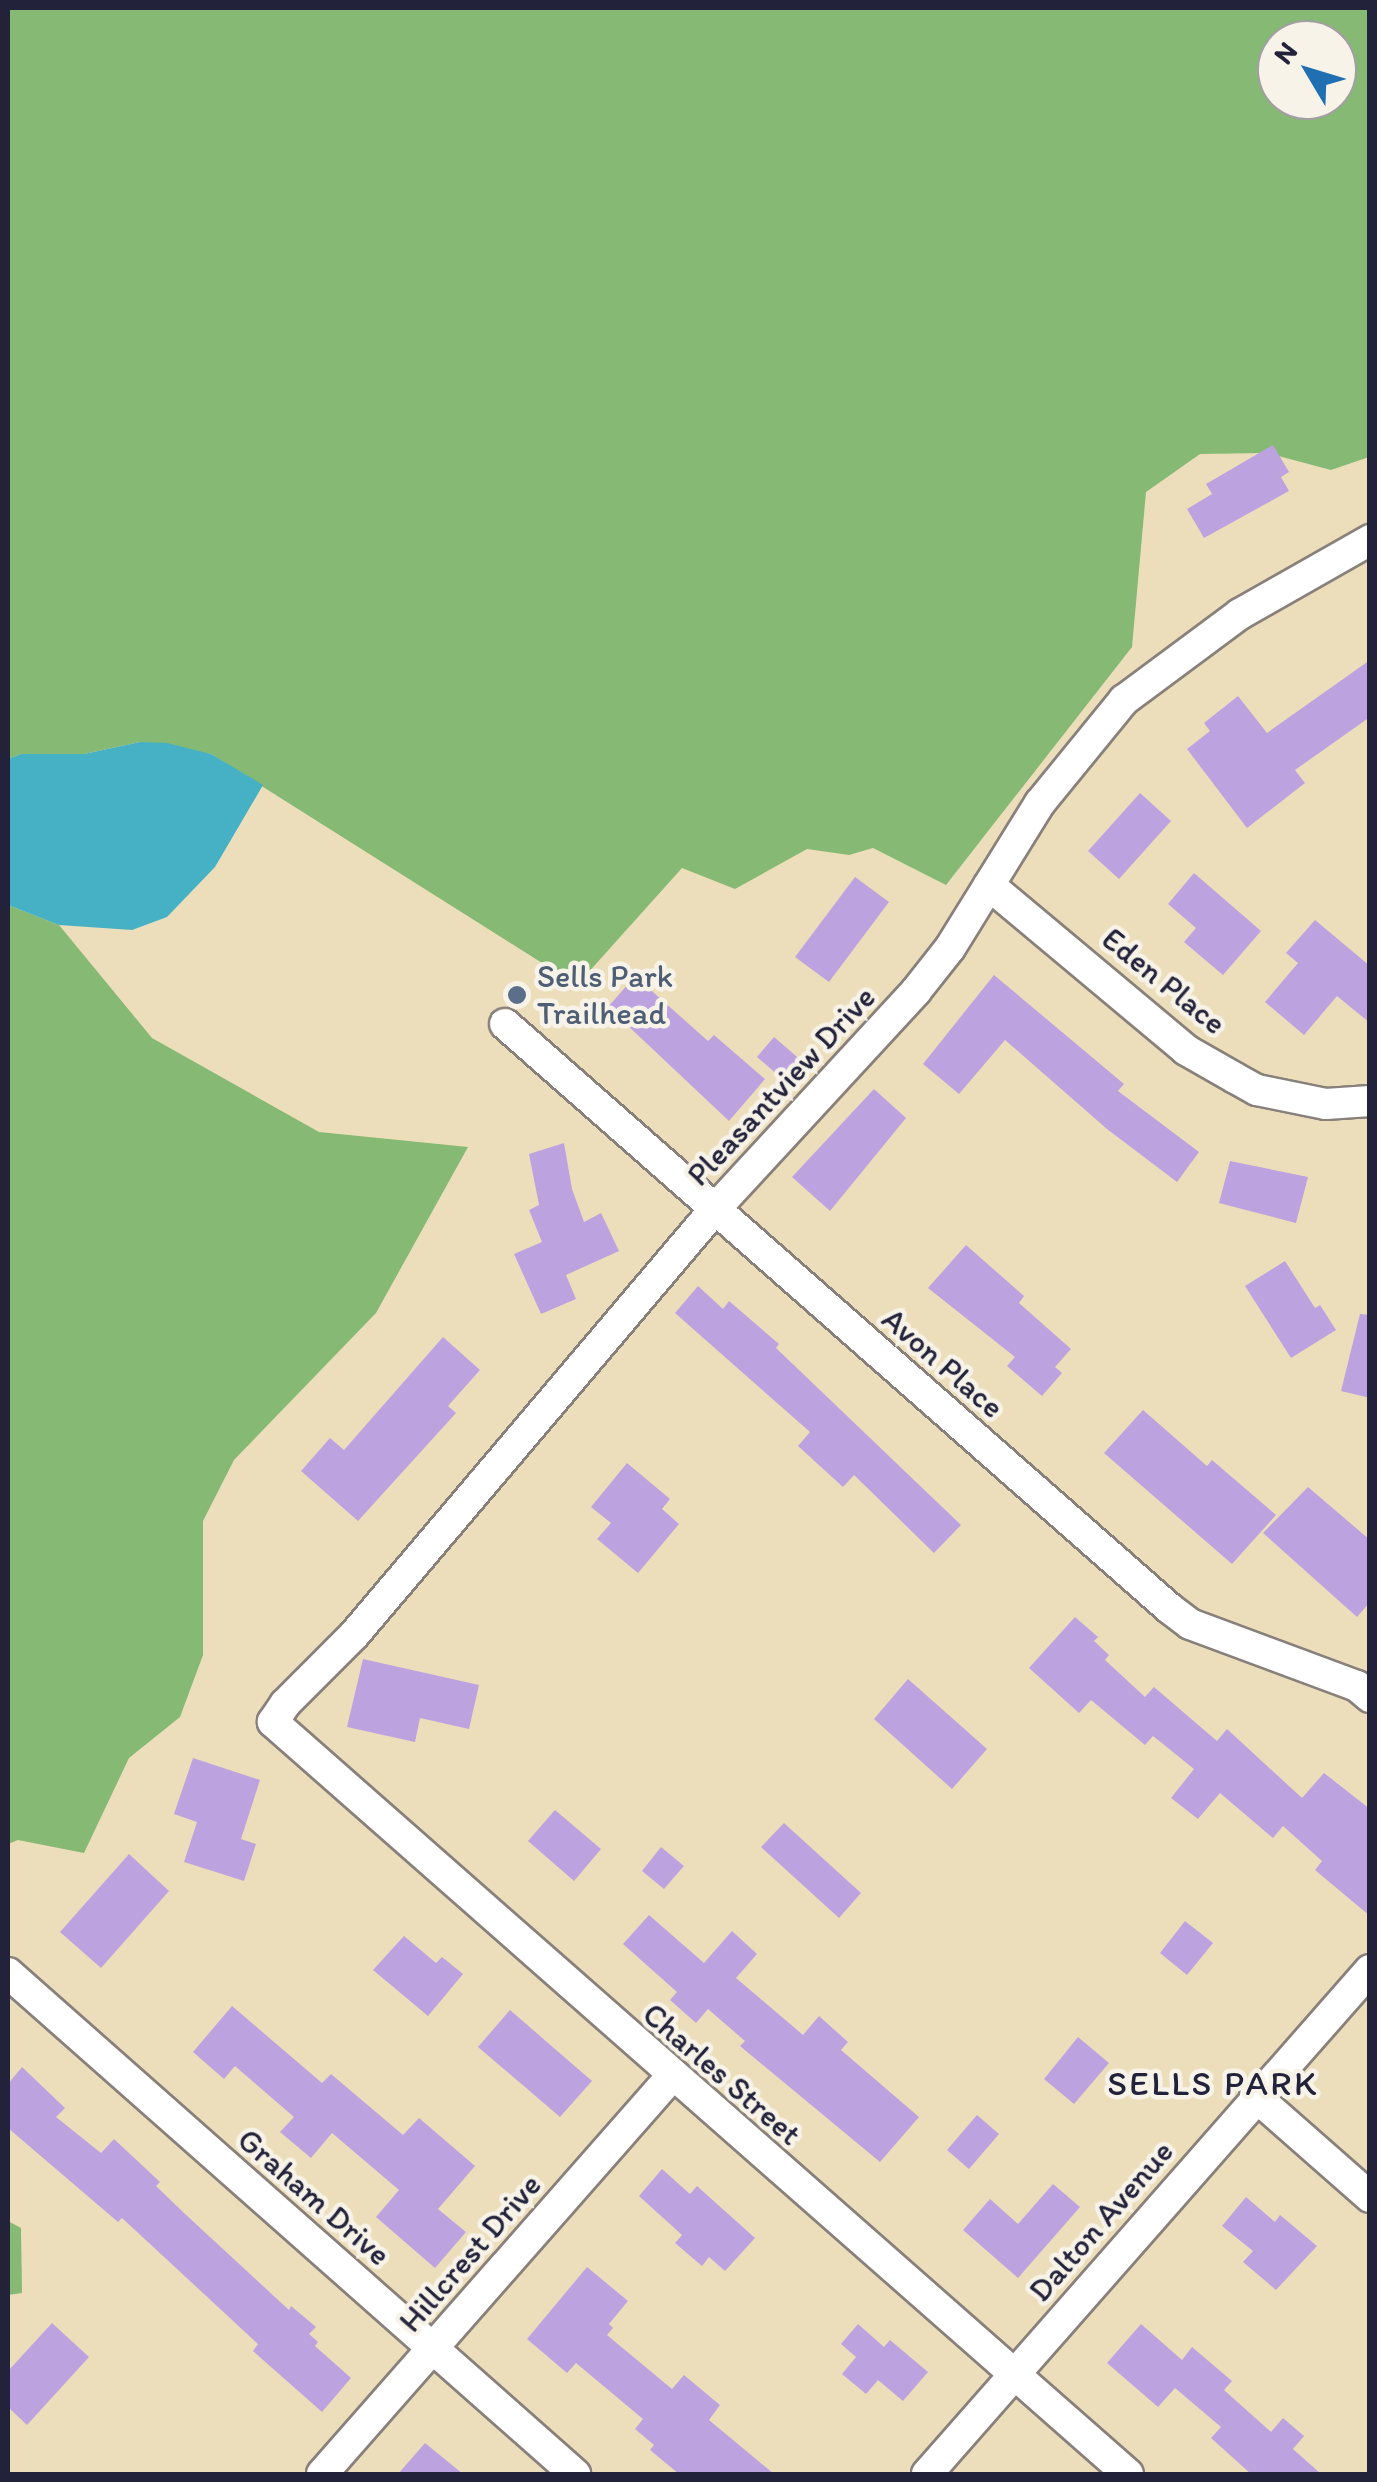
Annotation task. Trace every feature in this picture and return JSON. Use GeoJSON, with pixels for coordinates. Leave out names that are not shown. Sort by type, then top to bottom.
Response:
{"type":"FeatureCollection","features":[{"type":"Feature","properties":{"kind":"street","name":"Pleasantview Drive"},"geometry":{"type":"LineString","coordinates":[[273,1722],[285,1704],[354,1635],[715,1209],[916,991],[1063,772],[1124,700],[1240,614],[1370,540]]}},
{"type":"Feature","properties":{"kind":"street","name":"Eden Place"},"geometry":{"type":"LineString","coordinates":[[990,885],[1202,1060],[1257,1090],[1326,1104],[1370,1102]]}},
{"type":"Feature","properties":{"kind":"street","name":"Avon Place"},"geometry":{"type":"LineString","coordinates":[[506,1024],[1169,1608],[1190,1624],[1358,1686],[1370,1697]]}},
{"type":"Feature","properties":{"kind":"street","name":"Charles Street"},"geometry":{"type":"LineString","coordinates":[[273,1722],[671,2077],[1128,2474]]}},
{"type":"Feature","properties":{"kind":"street","name":"Dalton Avenue"},"geometry":{"type":"LineString","coordinates":[[926,2474],[1255,2096],[1370,1970]]}},
{"type":"Feature","properties":{"kind":"street","name":"Graham Drive"},"geometry":{"type":"LineString","coordinates":[[8,1972],[575,2474]]}},
{"type":"Feature","properties":{"kind":"street","name":"Hillcrest Drive"},"geometry":{"type":"LineString","coordinates":[[322,2474],[671,2077]]}},
{"type":"Feature","properties":{"kind":"street"},"geometry":{"type":"LineString","coordinates":[[1255,2096],[1370,2197]]}},
{"type":"Feature","properties":{"kind":"green space"},"geometry":{"type":"Polygon","coordinates":[[[8,8],[1369,8],[1369,457],[1331,470],[1267,453],[1200,454],[1146,492],[1132,647],[946,885],[873,848],[849,855],[807,849],[735,889],[682,868],[577,985],[211,754],[140,742],[84,754],[21,754],[8,759],[8,8]]]}},
{"type":"Feature","properties":{"kind":"green space"},"geometry":{"type":"Polygon","coordinates":[[[8,905],[59,925],[152,1038],[319,1132],[468,1147],[376,1313],[234,1460],[203,1521],[203,1655],[180,1717],[129,1758],[84,1853],[18,1840],[8,1844],[8,905]]]}},
{"type":"Feature","properties":{"kind":"green space"},"geometry":{"type":"Polygon","coordinates":[[[8,2221],[21,2228],[22,2293],[8,2295],[8,2221]]]}},
{"type":"Feature","properties":{"kind":"water"},"geometry":{"type":"Polygon","coordinates":[[[140,742],[167,743],[211,754],[263,785],[215,867],[167,917],[132,930],[59,925],[8,905],[8,759],[21,754],[84,754],[140,742]]]}},
{"type":"Feature","properties":{"kind":"building"},"geometry":{"type":"Polygon","coordinates":[[[1273,445],[1289,472],[1281,477],[1289,491],[1204,538],[1187,509],[1212,494],[1206,484],[1273,445]]]}},
{"type":"Feature","properties":{"kind":"building"},"geometry":{"type":"Polygon","coordinates":[[[1370,660],[1370,717],[1295,770],[1305,783],[1247,828],[1187,749],[1210,731],[1204,723],[1238,696],[1267,733],[1370,660]]]}},
{"type":"Feature","properties":{"kind":"building"},"geometry":{"type":"Polygon","coordinates":[[[1140,793],[1171,821],[1119,879],[1088,851],[1140,793]]]}},
{"type":"Feature","properties":{"kind":"building"},"geometry":{"type":"Polygon","coordinates":[[[1194,873],[1261,931],[1223,975],[1184,942],[1196,928],[1168,904],[1194,873]]]}},
{"type":"Feature","properties":{"kind":"building"},"geometry":{"type":"Polygon","coordinates":[[[855,877],[889,902],[829,982],[795,957],[855,877]]]}},
{"type":"Feature","properties":{"kind":"building"},"geometry":{"type":"Polygon","coordinates":[[[1315,920],[1370,966],[1370,1023],[1337,996],[1304,1035],[1265,1002],[1298,963],[1286,953],[1315,920]]]}},
{"type":"Feature","properties":{"kind":"building"},"geometry":{"type":"Polygon","coordinates":[[[994,975],[1124,1084],[1118,1091],[1199,1152],[1177,1182],[1107,1129],[1005,1040],[959,1094],[923,1064],[994,975]]]}},
{"type":"Feature","properties":{"kind":"building"},"geometry":{"type":"Polygon","coordinates":[[[635,976],[708,1041],[714,1035],[765,1079],[729,1121],[608,1007],[635,976]]]}},
{"type":"Feature","properties":{"kind":"building"},"geometry":{"type":"Polygon","coordinates":[[[774,1037],[803,1062],[786,1082],[757,1057],[774,1037]]]}},
{"type":"Feature","properties":{"kind":"building"},"geometry":{"type":"Polygon","coordinates":[[[874,1089],[906,1118],[830,1211],[792,1177],[874,1089]]]}},
{"type":"Feature","properties":{"kind":"building"},"geometry":{"type":"Polygon","coordinates":[[[564,1143],[572,1189],[584,1222],[601,1213],[619,1251],[566,1275],[576,1299],[541,1314],[514,1254],[542,1242],[529,1210],[539,1205],[529,1154],[564,1143]]]}},
{"type":"Feature","properties":{"kind":"building"},"geometry":{"type":"Polygon","coordinates":[[[1230,1161],[1308,1177],[1296,1223],[1219,1203],[1230,1161]]]}},
{"type":"Feature","properties":{"kind":"building"},"geometry":{"type":"Polygon","coordinates":[[[966,1245],[1024,1296],[1019,1303],[1071,1349],[1055,1367],[1062,1373],[1042,1396],[1007,1366],[1015,1357],[928,1288],[966,1245]]]}},
{"type":"Feature","properties":{"kind":"building"},"geometry":{"type":"Polygon","coordinates":[[[1285,1261],[1315,1308],[1320,1305],[1336,1330],[1291,1358],[1245,1286],[1285,1261]]]}},
{"type":"Feature","properties":{"kind":"building"},"geometry":{"type":"Polygon","coordinates":[[[698,1286],[723,1309],[729,1301],[779,1344],[776,1348],[961,1525],[934,1553],[854,1475],[843,1487],[798,1446],[810,1432],[675,1313],[698,1286]]]}},
{"type":"Feature","properties":{"kind":"building"},"geometry":{"type":"Polygon","coordinates":[[[1360,1314],[1370,1315],[1370,1398],[1341,1391],[1360,1314]]]}},
{"type":"Feature","properties":{"kind":"building"},"geometry":{"type":"Polygon","coordinates":[[[443,1337],[480,1370],[448,1406],[456,1413],[358,1521],[301,1471],[330,1438],[344,1450],[443,1337]]]}},
{"type":"Feature","properties":{"kind":"building"},"geometry":{"type":"Polygon","coordinates":[[[1143,1410],[1207,1466],[1212,1460],[1276,1515],[1232,1564],[1104,1453],[1143,1410]]]}},
{"type":"Feature","properties":{"kind":"building"},"geometry":{"type":"Polygon","coordinates":[[[627,1463],[670,1499],[662,1509],[679,1524],[638,1573],[597,1539],[611,1523],[591,1507],[627,1463]]]}},
{"type":"Feature","properties":{"kind":"building"},"geometry":{"type":"Polygon","coordinates":[[[1308,1487],[1370,1540],[1370,1602],[1357,1617],[1263,1533],[1308,1487]]]}},
{"type":"Feature","properties":{"kind":"building"},"geometry":{"type":"Polygon","coordinates":[[[1075,1617],[1098,1637],[1094,1641],[1109,1655],[1105,1660],[1145,1697],[1154,1687],[1217,1741],[1227,1729],[1302,1798],[1324,1773],[1370,1809],[1370,1916],[1315,1870],[1322,1861],[1283,1826],[1273,1838],[1220,1793],[1198,1819],[1171,1798],[1194,1769],[1153,1736],[1145,1745],[1091,1700],[1079,1713],[1029,1668],[1075,1617]]]}},
{"type":"Feature","properties":{"kind":"building"},"geometry":{"type":"Polygon","coordinates":[[[363,1659],[479,1685],[469,1729],[420,1718],[415,1742],[347,1727],[363,1659]]]}},
{"type":"Feature","properties":{"kind":"building"},"geometry":{"type":"Polygon","coordinates":[[[908,1679],[987,1749],[952,1789],[874,1719],[908,1679]]]}},
{"type":"Feature","properties":{"kind":"building"},"geometry":{"type":"Polygon","coordinates":[[[193,1758],[260,1780],[241,1839],[256,1844],[244,1881],[184,1862],[197,1822],[174,1814],[193,1758]]]}},
{"type":"Feature","properties":{"kind":"building"},"geometry":{"type":"Polygon","coordinates":[[[555,1810],[601,1849],[574,1881],[528,1841],[555,1810]]]}},
{"type":"Feature","properties":{"kind":"building"},"geometry":{"type":"Polygon","coordinates":[[[784,1823],[861,1893],[839,1918],[761,1847],[784,1823]]]}},
{"type":"Feature","properties":{"kind":"building"},"geometry":{"type":"Polygon","coordinates":[[[661,1847],[684,1866],[664,1889],[642,1871],[661,1847]]]}},
{"type":"Feature","properties":{"kind":"building"},"geometry":{"type":"Polygon","coordinates":[[[129,1854],[169,1891],[101,1968],[60,1932],[129,1854]]]}},
{"type":"Feature","properties":{"kind":"building"},"geometry":{"type":"Polygon","coordinates":[[[649,1915],[704,1963],[732,1931],[757,1954],[736,1978],[803,2035],[819,2016],[848,2042],[841,2050],[919,2117],[880,2162],[740,2046],[745,2041],[708,2009],[696,2023],[670,2000],[677,1992],[623,1944],[649,1915]]]}},
{"type":"Feature","properties":{"kind":"building"},"geometry":{"type":"Polygon","coordinates":[[[1185,1921],[1213,1943],[1187,1975],[1160,1953],[1185,1921]]]}},
{"type":"Feature","properties":{"kind":"building"},"geometry":{"type":"Polygon","coordinates":[[[404,1936],[436,1963],[442,1957],[463,1974],[428,2016],[373,1970],[404,1936]]]}},
{"type":"Feature","properties":{"kind":"building"},"geometry":{"type":"Polygon","coordinates":[[[232,2006],[322,2083],[331,2074],[403,2135],[419,2118],[475,2166],[438,2209],[466,2232],[435,2268],[376,2217],[399,2190],[332,2133],[311,2158],[280,2132],[294,2117],[235,2066],[224,2079],[193,2052],[232,2006]]]}},
{"type":"Feature","properties":{"kind":"building"},"geometry":{"type":"Polygon","coordinates":[[[510,2010],[592,2081],[560,2117],[478,2047],[510,2010]]]}},
{"type":"Feature","properties":{"kind":"building"},"geometry":{"type":"Polygon","coordinates":[[[1078,2037],[1109,2063],[1074,2104],[1044,2079],[1078,2037]]]}},
{"type":"Feature","properties":{"kind":"building"},"geometry":{"type":"Polygon","coordinates":[[[22,2067],[65,2108],[56,2117],[101,2153],[114,2139],[160,2182],[156,2186],[184,2213],[289,2310],[291,2306],[316,2327],[309,2334],[318,2342],[315,2346],[351,2378],[322,2412],[253,2351],[258,2344],[122,2218],[118,2222],[8,2128],[8,2084],[22,2067]]]}},
{"type":"Feature","properties":{"kind":"building"},"geometry":{"type":"Polygon","coordinates":[[[977,2115],[999,2134],[969,2169],[947,2150],[977,2115]]]}},
{"type":"Feature","properties":{"kind":"building"},"geometry":{"type":"Polygon","coordinates":[[[662,2169],[690,2194],[697,2186],[755,2238],[725,2271],[709,2257],[702,2266],[675,2243],[682,2235],[639,2196],[662,2169]]]}},
{"type":"Feature","properties":{"kind":"building"},"geometry":{"type":"Polygon","coordinates":[[[1053,2184],[1080,2207],[1018,2278],[963,2230],[990,2199],[1018,2224],[1053,2184]]]}},
{"type":"Feature","properties":{"kind":"building"},"geometry":{"type":"Polygon","coordinates":[[[1246,2197],[1275,2222],[1280,2215],[1317,2246],[1276,2290],[1243,2262],[1253,2251],[1222,2226],[1246,2197]]]}},
{"type":"Feature","properties":{"kind":"building"},"geometry":{"type":"Polygon","coordinates":[[[587,2267],[628,2301],[609,2324],[613,2328],[607,2335],[672,2389],[684,2375],[720,2405],[709,2420],[774,2474],[679,2474],[650,2450],[654,2445],[635,2429],[643,2419],[576,2363],[567,2373],[527,2339],[587,2267]]]}},
{"type":"Feature","properties":{"kind":"building"},"geometry":{"type":"Polygon","coordinates":[[[52,2323],[89,2357],[27,2425],[8,2407],[8,2371],[52,2323]]]}},
{"type":"Feature","properties":{"kind":"building"},"geometry":{"type":"Polygon","coordinates":[[[858,2324],[884,2347],[890,2340],[928,2372],[903,2401],[878,2380],[866,2394],[842,2374],[856,2357],[841,2344],[858,2324]]]}},
{"type":"Feature","properties":{"kind":"building"},"geometry":{"type":"Polygon","coordinates":[[[1141,2324],[1182,2360],[1192,2347],[1232,2381],[1224,2390],[1271,2432],[1283,2418],[1304,2436],[1293,2449],[1321,2474],[1251,2474],[1211,2438],[1221,2427],[1175,2388],[1158,2407],[1107,2363],[1141,2324]]]}},
{"type":"Feature","properties":{"kind":"building"},"geometry":{"type":"Polygon","coordinates":[[[425,2443],[463,2474],[398,2474],[425,2443]]]}},
{"type":"Feature","properties":{"kind":"place","name":"Sells Park Trailhead"},"geometry":{"type":"Point","coordinates":[517,995]}},
{"type":"Feature","properties":{"kind":"district","name":"SELLS PARK"},"geometry":{"type":"Point","coordinates":[1213,2083]}}]}
